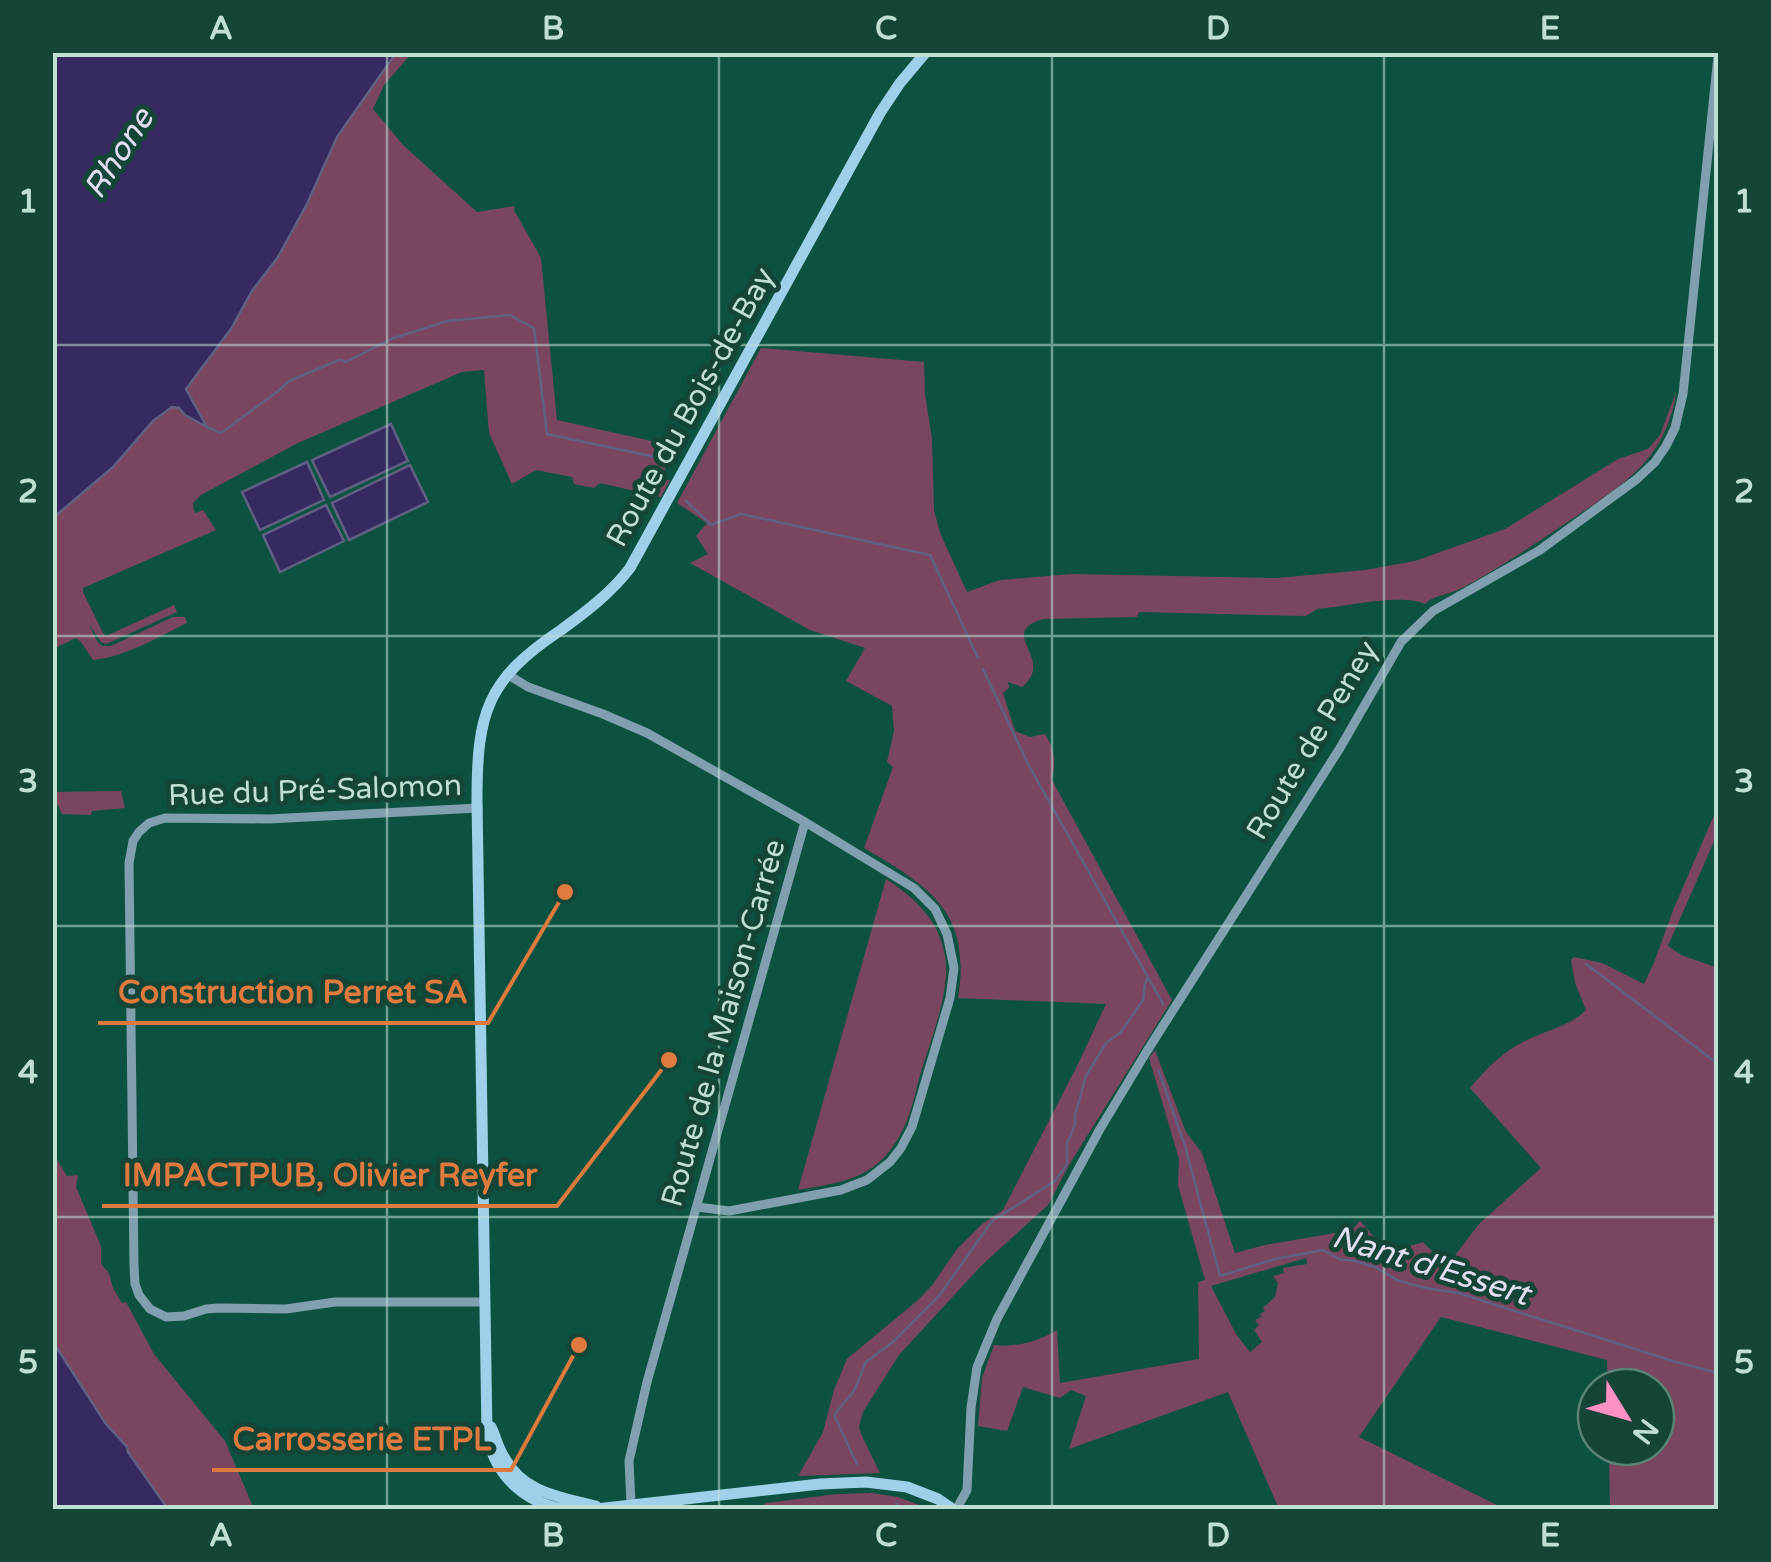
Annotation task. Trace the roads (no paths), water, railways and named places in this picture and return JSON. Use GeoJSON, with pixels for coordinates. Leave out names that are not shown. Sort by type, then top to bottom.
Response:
{"type":"FeatureCollection","features":[{"type":"Feature","properties":{"kind":"main road","name":"Route du Bois-de-Bay"},"geometry":{"type":"LineString","coordinates":[[573,1510],[534,1500],[510,1483],[492,1454],[488,1434],[477,770],[480,730],[492,696],[507,674],[608,593],[630,568],[880,113],[926,52]]}},
{"type":"Feature","properties":{"kind":"main road","name":"Route du Bois-de-Bay"},"geometry":{"type":"LineString","coordinates":[[488,1420],[505,1459],[526,1483],[551,1496],[594,1508],[866,1482],[907,1487],[955,1510]]}},
{"type":"Feature","properties":{"kind":"street","name":"Route de Peney"},"geometry":{"type":"LineString","coordinates":[[955,1510],[967,1490],[977,1368],[997,1319],[1146,1051],[1340,748],[1401,642],[1447,601],[1529,557],[1597,510],[1649,469],[1666,446],[1683,394],[1718,56]]}},
{"type":"Feature","properties":{"kind":"street","name":"Route de la Maison-Carrée"},"geometry":{"type":"LineString","coordinates":[[507,674],[530,688],[603,714],[672,746],[805,822],[634,1437],[628,1470],[631,1504]]}},
{"type":"Feature","properties":{"kind":"street","name":"Rue du Pré-Salomon"},"geometry":{"type":"LineString","coordinates":[[478,808],[269,819],[156,820],[139,832],[130,854],[129,943],[134,1266],[135,1284],[144,1302],[158,1314],[175,1318],[206,1308],[286,1309],[335,1302],[484,1302]]}},
{"type":"Feature","properties":{"kind":"street"},"geometry":{"type":"LineString","coordinates":[[698,1206],[729,1211],[841,1190],[876,1174],[896,1156],[912,1127],[945,1016],[954,961],[935,909],[904,882],[805,822]]}},
{"type":"Feature","properties":{"kind":"water","name":"Rhone"},"geometry":{"type":"Polygon","coordinates":[[[53,52],[396,53],[337,137],[278,257],[186,389],[207,427],[172,407],[153,421],[113,467],[53,518],[53,52]]]}},
{"type":"Feature","properties":{"kind":"water"},"geometry":{"type":"Polygon","coordinates":[[[391,424],[408,461],[330,497],[312,460],[391,424]]]}},
{"type":"Feature","properties":{"kind":"water"},"geometry":{"type":"Polygon","coordinates":[[[307,462],[324,500],[260,530],[242,492],[307,462]]]}},
{"type":"Feature","properties":{"kind":"water"},"geometry":{"type":"Polygon","coordinates":[[[410,465],[428,502],[349,540],[332,503],[410,465]]]}},
{"type":"Feature","properties":{"kind":"water"},"geometry":{"type":"Polygon","coordinates":[[[326,505],[344,541],[280,572],[263,535],[326,505]]]}},
{"type":"Feature","properties":{"kind":"water"},"geometry":{"type":"Polygon","coordinates":[[[53,1342],[106,1424],[127,1447],[168,1509],[53,1509],[53,1342]]]}},
{"type":"Feature","properties":{"kind":"waterway"},"geometry":{"type":"LineString","coordinates":[[207,427],[221,433],[289,381],[339,360],[346,362],[391,339],[447,321],[510,315],[534,328],[547,434],[655,457],[662,465],[669,464]]}},
{"type":"Feature","properties":{"kind":"waterway"},"geometry":{"type":"LineString","coordinates":[[686,501],[711,525],[741,514],[930,555],[978,658]]}},
{"type":"Feature","properties":{"kind":"waterway"},"geometry":{"type":"LineString","coordinates":[[983,669],[1028,764],[1163,1004]]}},
{"type":"Feature","properties":{"kind":"waterway"},"geometry":{"type":"LineString","coordinates":[[1586,964],[1718,1064]]}},
{"type":"Feature","properties":{"kind":"waterway"},"geometry":{"type":"LineString","coordinates":[[857,1464],[834,1415],[854,1391],[866,1362],[893,1342],[939,1296],[992,1221],[1055,1181],[1067,1164],[1067,1143],[1086,1076],[1106,1043],[1121,1032],[1143,1000],[1148,977]]}},
{"type":"Feature","properties":{"kind":"waterway","name":"Nant d'Essert"},"geometry":{"type":"LineString","coordinates":[[1159,1071],[1185,1146],[1220,1276],[1275,1259],[1323,1250],[1341,1260],[1375,1267],[1397,1280],[1458,1293],[1718,1373]]}},
{"type":"Feature","properties":{"kind":"waterway"},"geometry":{"type":"LineString","coordinates":[[896,1503],[900,1510]]}},
{"type":"Feature","properties":{"kind":"place","name":"Construction Perret SA"},"geometry":{"type":"Point","coordinates":[565,892]}},
{"type":"Feature","properties":{"kind":"place","name":"IMPACTPUB, Olivier Reyfer"},"geometry":{"type":"Point","coordinates":[669,1060]}},
{"type":"Feature","properties":{"kind":"place","name":"Carrosserie ETPL"},"geometry":{"type":"Point","coordinates":[579,1345]}}]}
